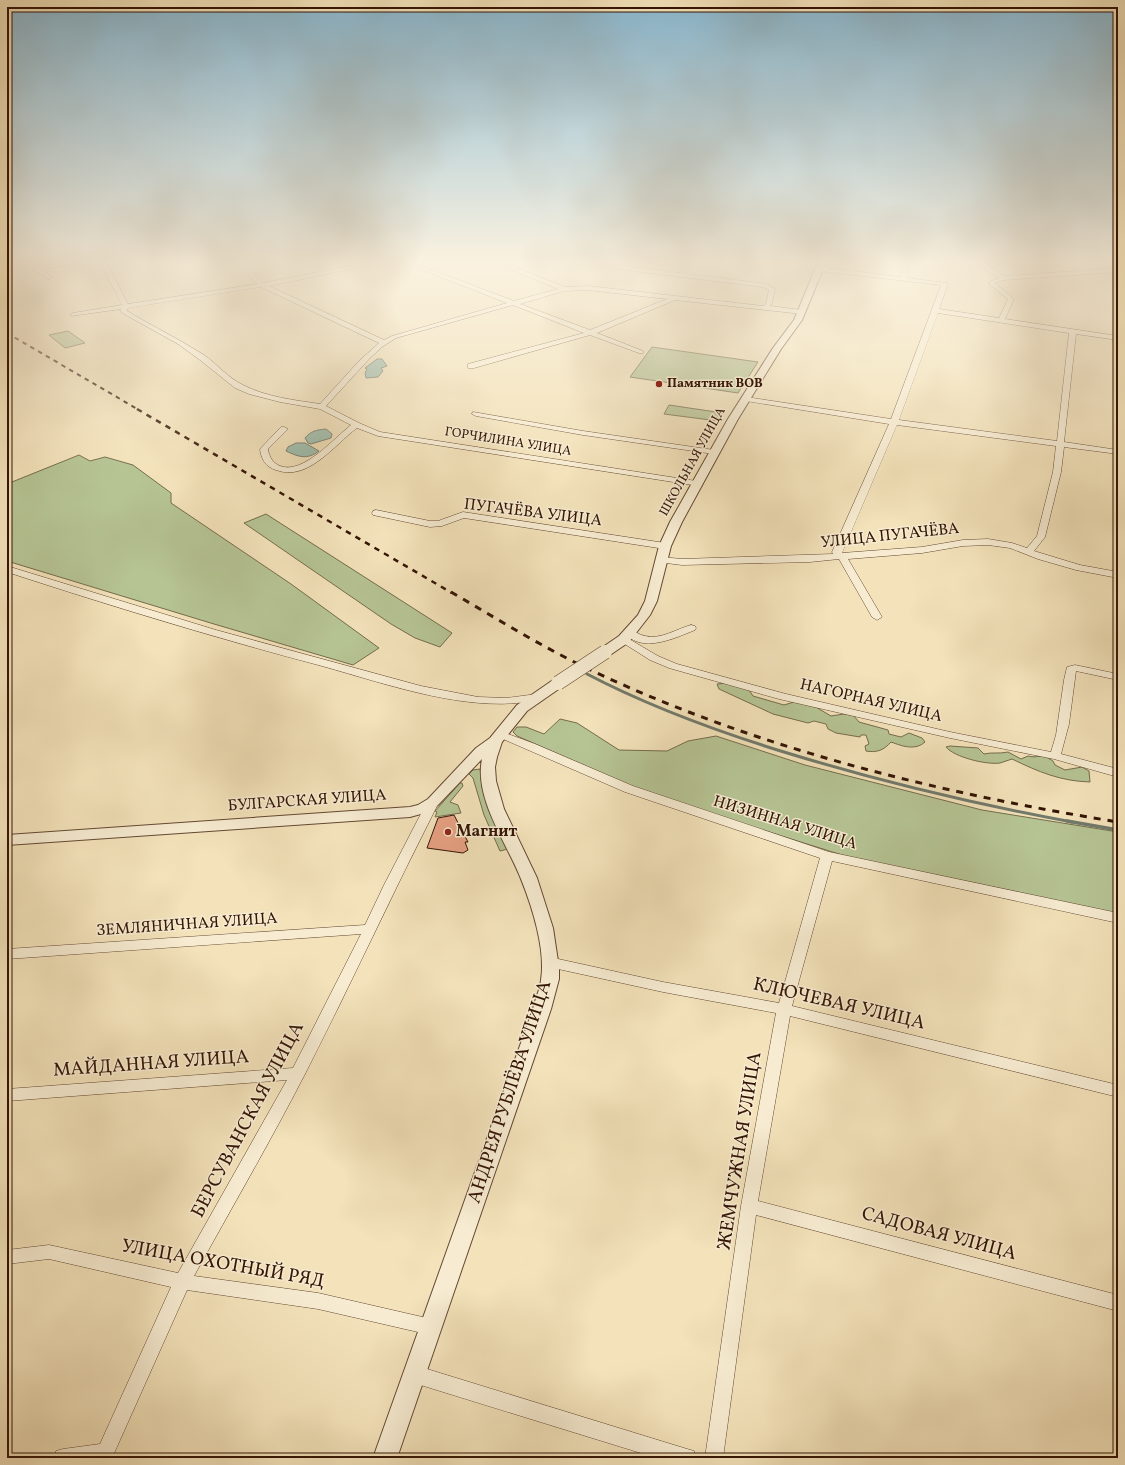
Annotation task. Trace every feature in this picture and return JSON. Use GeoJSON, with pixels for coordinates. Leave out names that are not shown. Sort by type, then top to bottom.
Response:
{"type":"FeatureCollection","features":[{"type":"Feature","properties":{"kind":"street"},"geometry":{"type":"LineString","coordinates":[[157,330],[203,358],[238,386],[252,392],[283,400],[322,406],[328,397],[382,342],[414,330]]}},
{"type":"Feature","properties":{"kind":"street"},"geometry":{"type":"LineString","coordinates":[[358,330],[382,342]]}},
{"type":"Feature","properties":{"kind":"street"},"geometry":{"type":"LineString","coordinates":[[583,330],[640,352]]}},
{"type":"Feature","properties":{"kind":"street"},"geometry":{"type":"LineString","coordinates":[[471,366],[596,330]]}},
{"type":"Feature","properties":{"kind":"street","name":"ШКОЛЬНАЯ УЛИЦА"},"geometry":{"type":"LineString","coordinates":[[558,682],[627,636],[644,614],[651,601],[665,546],[676,522],[732,419],[790,330]]}},
{"type":"Feature","properties":{"kind":"street"},"geometry":{"type":"LineString","coordinates":[[877,617],[837,552],[893,422],[928,330]]}},
{"type":"Feature","properties":{"kind":"street"},"geometry":{"type":"LineString","coordinates":[[1062,330],[1118,338]]}},
{"type":"Feature","properties":{"kind":"street"},"geometry":{"type":"LineString","coordinates":[[1025,551],[1030,550],[1041,537],[1057,472],[1073,332]]}},
{"type":"Feature","properties":{"kind":"street"},"geometry":{"type":"LineString","coordinates":[[746,399],[893,422],[1118,452]]}},
{"type":"Feature","properties":{"kind":"street","name":"ГОРЧИЛИНА УЛИЦА"},"geometry":{"type":"LineString","coordinates":[[322,406],[356,425],[378,434],[696,484]]}},
{"type":"Feature","properties":{"kind":"street"},"geometry":{"type":"LineString","coordinates":[[476,414],[583,433],[714,452]]}},
{"type":"Feature","properties":{"kind":"street"},"geometry":{"type":"LineString","coordinates":[[284,429],[264,449],[265,456],[271,464],[290,472],[311,462],[356,425]]}},
{"type":"Feature","properties":{"kind":"street","name":"ПУГАЧЁВА УЛИЦА"},"geometry":{"type":"LineString","coordinates":[[376,513],[430,524],[439,524],[463,515],[665,546]]}},
{"type":"Feature","properties":{"kind":"street","name":"УЛИЦА ПУГАЧЁВА"},"geometry":{"type":"LineString","coordinates":[[661,560],[682,562],[776,560],[922,550],[979,542],[998,543],[1079,568],[1118,575]]}},
{"type":"Feature","properties":{"kind":"street"},"geometry":{"type":"LineString","coordinates":[[7,569],[98,599],[223,635],[448,696],[485,700],[519,701],[536,697]]}},
{"type":"Feature","properties":{"kind":"street"},"geometry":{"type":"LineString","coordinates":[[627,636],[639,640],[652,641],[690,628]]}},
{"type":"Feature","properties":{"kind":"street","name":"НАГОРНАЯ УЛИЦА"},"geometry":{"type":"LineString","coordinates":[[627,636],[654,658],[673,666],[783,697],[950,736],[1055,756],[1118,773]]}},
{"type":"Feature","properties":{"kind":"street"},"geometry":{"type":"LineString","coordinates":[[1055,756],[1060,744],[1064,726],[1071,669],[1075,668],[1118,677]]}},
{"type":"Feature","properties":{"kind":"street","name":"БУЛГАРСКАЯ УЛИЦА"},"geometry":{"type":"LineString","coordinates":[[7,840],[410,812],[423,808],[433,802],[481,751],[498,737],[522,708],[558,682]]}},
{"type":"Feature","properties":{"kind":"street","name":"НИЗИННАЯ УЛИЦА"},"geometry":{"type":"LineString","coordinates":[[498,737],[531,746],[629,789],[827,856],[1118,918]]}},
{"type":"Feature","properties":{"kind":"street","name":"АНДРЕЯ РУБЛЁВА УЛИЦА"},"geometry":{"type":"LineString","coordinates":[[385,1458],[542,1009],[550,978],[542,916],[529,879],[492,797],[488,768],[490,755],[498,737]]}},
{"type":"Feature","properties":{"kind":"street","name":"БЕРСУВАНСКАЯ УЛИЦА"},"geometry":{"type":"LineString","coordinates":[[104,1456],[182,1282],[298,1073],[433,802]]}},
{"type":"Feature","properties":{"kind":"street","name":"ЖЕМЧУЖНАЯ УЛИЦА"},"geometry":{"type":"LineString","coordinates":[[714,1458],[749,1206],[784,1009],[827,856]]}},
{"type":"Feature","properties":{"kind":"street","name":"ЗЕМЛЯНИЧНАЯ УЛИЦА"},"geometry":{"type":"LineString","coordinates":[[7,954],[370,929]]}},
{"type":"Feature","properties":{"kind":"street","name":"КЛЮЧЕВАЯ УЛИЦА"},"geometry":{"type":"LineString","coordinates":[[549,962],[663,987],[784,1009],[1118,1091]]}},
{"type":"Feature","properties":{"kind":"street","name":"МАЙДАННАЯ УЛИЦА"},"geometry":{"type":"LineString","coordinates":[[7,1095],[298,1073]]}},
{"type":"Feature","properties":{"kind":"street","name":"САДОВАЯ УЛИЦА"},"geometry":{"type":"LineString","coordinates":[[749,1206],[1118,1303]]}},
{"type":"Feature","properties":{"kind":"street","name":"УЛИЦА ОХОТНЫЙ РЯД"},"geometry":{"type":"LineString","coordinates":[[7,1257],[49,1252],[182,1282],[318,1301],[431,1327]]}},
{"type":"Feature","properties":{"kind":"street"},"geometry":{"type":"LineString","coordinates":[[414,1374],[687,1458]]}},
{"type":"Feature","properties":{"kind":"street"},"geometry":{"type":"LineString","coordinates":[[63,1458],[104,1456]]}},
{"type":"Feature","properties":{"kind":"green space"},"geometry":{"type":"Polygon","coordinates":[[[68,331],[85,343],[65,348],[49,335],[68,331]]]}},
{"type":"Feature","properties":{"kind":"green space"},"geometry":{"type":"Polygon","coordinates":[[[652,347],[758,362],[738,393],[630,377],[652,347]]]}},
{"type":"Feature","properties":{"kind":"green space"},"geometry":{"type":"Polygon","coordinates":[[[669,405],[723,413],[718,421],[664,414],[669,405]]]}},
{"type":"Feature","properties":{"kind":"green space"},"geometry":{"type":"Polygon","coordinates":[[[79,455],[90,461],[105,457],[133,465],[171,493],[171,503],[291,584],[379,648],[353,665],[7,561],[7,484],[79,455]]]}},
{"type":"Feature","properties":{"kind":"green space"},"geometry":{"type":"Polygon","coordinates":[[[266,514],[452,633],[440,647],[415,638],[391,624],[244,523],[266,514]]]}},
{"type":"Feature","properties":{"kind":"green space"},"geometry":{"type":"Polygon","coordinates":[[[728,683],[749,690],[753,696],[784,705],[794,702],[814,706],[831,716],[844,714],[853,715],[859,722],[888,730],[889,734],[901,737],[909,733],[922,738],[925,742],[921,745],[908,747],[891,742],[880,750],[874,752],[866,751],[865,746],[869,744],[866,735],[861,735],[860,737],[836,733],[828,729],[826,724],[814,721],[808,723],[773,714],[719,689],[717,684],[728,683]]]}},
{"type":"Feature","properties":{"kind":"green space"},"geometry":{"type":"Polygon","coordinates":[[[560,719],[577,723],[619,750],[667,751],[688,741],[716,736],[805,765],[982,810],[1118,832],[1118,917],[855,859],[657,797],[517,736],[513,732],[517,727],[526,727],[544,734],[560,719]]]}},
{"type":"Feature","properties":{"kind":"green space"},"geometry":{"type":"Polygon","coordinates":[[[946,747],[978,748],[984,754],[1008,752],[1021,759],[1028,756],[1043,756],[1049,758],[1055,765],[1065,770],[1082,767],[1089,771],[1090,782],[1059,778],[1031,768],[1012,759],[1000,763],[987,763],[971,760],[950,751],[946,747]]]}},
{"type":"Feature","properties":{"kind":"green space"},"geometry":{"type":"Polygon","coordinates":[[[480,769],[485,796],[508,849],[500,851],[484,815],[473,778],[469,774],[473,770],[480,769]]]}},
{"type":"Feature","properties":{"kind":"green space"},"geometry":{"type":"Polygon","coordinates":[[[460,783],[462,783],[463,786],[450,802],[458,805],[461,813],[435,817],[437,812],[435,811],[460,783]]]}},
{"type":"Feature","properties":{"kind":"shaded area"},"geometry":{"type":"Polygon","coordinates":[[[377,359],[382,359],[387,366],[381,368],[383,371],[378,377],[366,378],[365,373],[367,369],[365,368],[377,359]]]}},
{"type":"Feature","properties":{"kind":"shaded area"},"geometry":{"type":"Polygon","coordinates":[[[326,429],[332,434],[331,438],[311,444],[308,443],[305,438],[314,431],[326,429]]]}},
{"type":"Feature","properties":{"kind":"shaded area"},"geometry":{"type":"Polygon","coordinates":[[[296,443],[305,443],[319,451],[311,456],[303,457],[286,451],[288,447],[296,443]]]}},
{"type":"Feature","properties":{"kind":"building","name":"Магнит"},"geometry":{"type":"Polygon","coordinates":[[[454,815],[468,842],[465,842],[468,850],[463,853],[427,848],[438,818],[454,815]]]}},
{"type":"Feature","properties":{"kind":"waterway"},"geometry":{"type":"LineString","coordinates":[[587,674],[659,708],[684,718],[733,736],[784,752],[855,773],[927,791],[999,808],[1072,822]]}},
{"type":"Feature","properties":{"kind":"waterway"},"geometry":{"type":"LineString","coordinates":[[1067,821],[1118,830]]}},
{"type":"Feature","properties":{"kind":"railway"},"geometry":{"type":"LineString","coordinates":[[7,333],[139,410]]}},
{"type":"Feature","properties":{"kind":"railway"},"geometry":{"type":"LineString","coordinates":[[137,409],[452,593]]}},
{"type":"Feature","properties":{"kind":"railway"},"geometry":{"type":"LineString","coordinates":[[451,592],[578,664],[659,700],[723,725],[852,766],[984,797],[1118,822],[1113,821]]}},
{"type":"Feature","properties":{"kind":"place","name":"Памятник ВОВ"},"geometry":{"type":"Point","coordinates":[659,384]}},
{"type":"Feature","properties":{"kind":"place","name":"Магнит"},"geometry":{"type":"Point","coordinates":[448,832]}}]}
